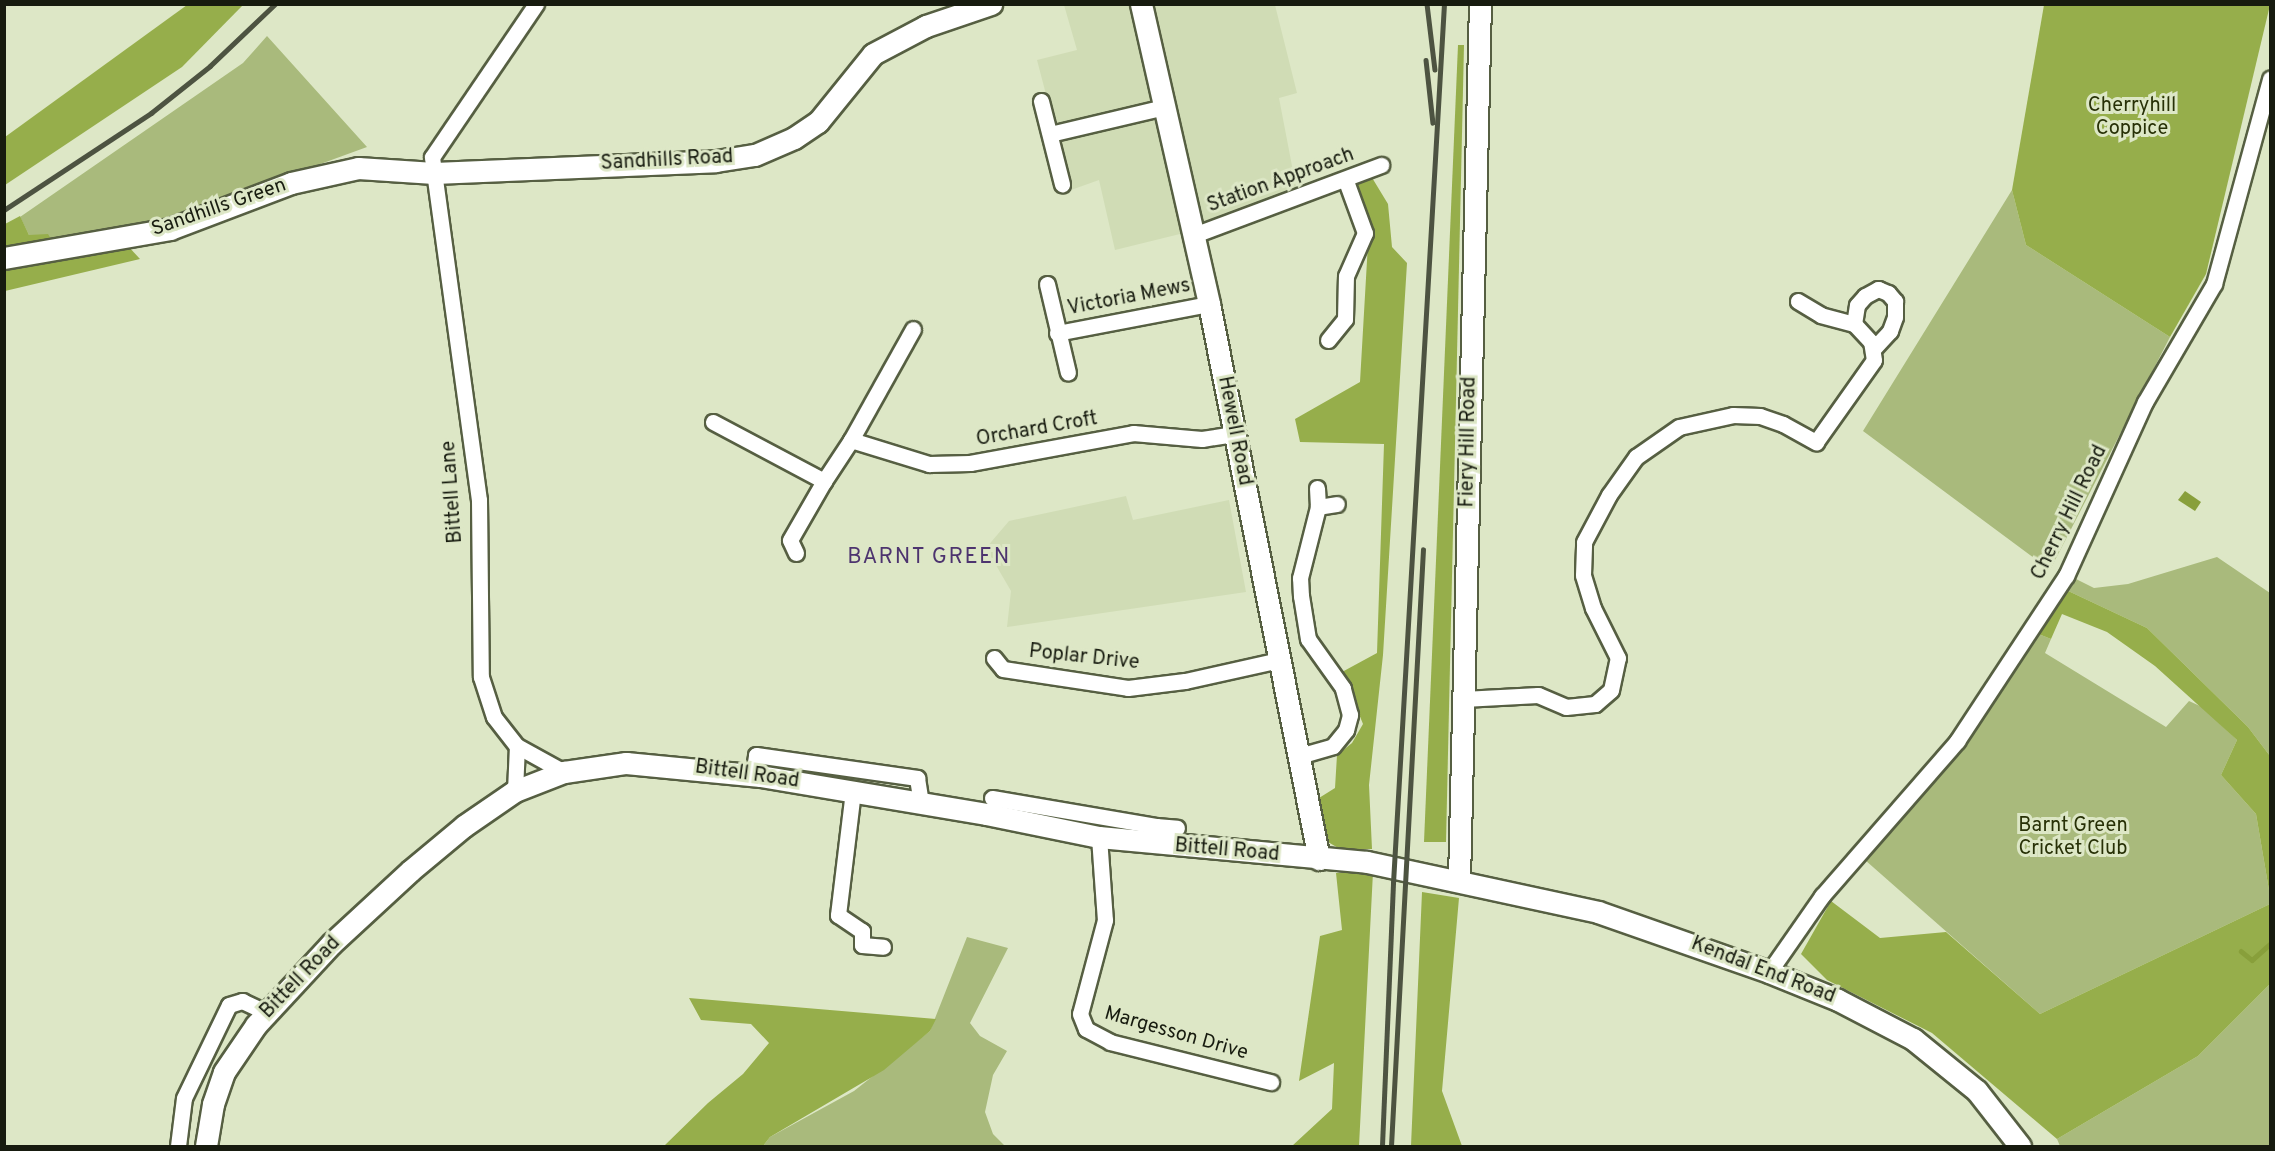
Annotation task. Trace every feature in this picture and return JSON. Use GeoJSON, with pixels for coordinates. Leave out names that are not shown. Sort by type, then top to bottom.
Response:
{"type":"FeatureCollection","features":[{"type":"Feature","properties":{"kind":"street","name":"Bittell Lane"},"geometry":{"type":"LineString","coordinates":[[536,4],[432,157],[479,500],[478,663],[494,717],[517,746],[564,772]]}},
{"type":"Feature","properties":{"kind":"street","name":"Sandhills Road"},"geometry":{"type":"LineString","coordinates":[[434,173],[716,161],[755,155],[794,138],[818,122],[873,54],[926,26],[992,4]]}},
{"type":"Feature","properties":{"kind":"street","name":"Hewell Road"},"geometry":{"type":"LineString","coordinates":[[1141,4],[1209,304],[1319,859]]}},
{"type":"Feature","properties":{"kind":"street","name":"Fiery Hill Road"},"geometry":{"type":"LineString","coordinates":[[1459,880],[1480,4]]}},
{"type":"Feature","properties":{"kind":"street","name":"Cherry Hill Road"},"geometry":{"type":"LineString","coordinates":[[1769,972],[1822,896],[1957,741],[2066,576],[2145,402],[2214,284],[2271,78]]}},
{"type":"Feature","properties":{"kind":"street"},"geometry":{"type":"LineString","coordinates":[[1041,101],[1062,184]]}},
{"type":"Feature","properties":{"kind":"street"},"geometry":{"type":"LineString","coordinates":[[1050,134],[1164,107]]}},
{"type":"Feature","properties":{"kind":"street","name":"Station Approach"},"geometry":{"type":"LineString","coordinates":[[1194,235],[1346,181],[1381,165]]}},
{"type":"Feature","properties":{"kind":"street","name":"Sandhills Green"},"geometry":{"type":"LineString","coordinates":[[4,258],[170,230],[291,183],[328,173],[358,168],[434,173]]}},
{"type":"Feature","properties":{"kind":"street"},"geometry":{"type":"LineString","coordinates":[[1328,340],[1345,319],[1346,276],[1365,233],[1346,181]]}},
{"type":"Feature","properties":{"kind":"street","name":"Victoria Mews"},"geometry":{"type":"LineString","coordinates":[[1047,284],[1068,373]]}},
{"type":"Feature","properties":{"kind":"street"},"geometry":{"type":"LineString","coordinates":[[1854,324],[1857,305],[1865,296],[1878,289],[1888,293],[1894,301],[1895,317],[1890,331],[1874,348]]}},
{"type":"Feature","properties":{"kind":"street"},"geometry":{"type":"LineString","coordinates":[[1463,699],[1538,695],[1566,707],[1595,704],[1611,690],[1618,671],[1618,658],[1593,608],[1584,575],[1584,542],[1617,481],[1636,457],[1657,440],[1698,420],[1733,416],[1760,416],[1783,424],[1816,442],[1874,360],[1874,348],[1854,324],[1821,315],[1798,301]]}},
{"type":"Feature","properties":{"kind":"street","name":"Victoria Mews"},"geometry":{"type":"LineString","coordinates":[[1057,333],[1209,304]]}},
{"type":"Feature","properties":{"kind":"street"},"geometry":{"type":"LineString","coordinates":[[796,553],[790,540],[913,329]]}},
{"type":"Feature","properties":{"kind":"street"},"geometry":{"type":"LineString","coordinates":[[713,422],[824,481]]}},
{"type":"Feature","properties":{"kind":"street","name":"Orchard Croft"},"geometry":{"type":"LineString","coordinates":[[850,440],[928,464],[970,464],[1133,433],[1202,439],[1234,434]]}},
{"type":"Feature","properties":{"kind":"street"},"geometry":{"type":"LineString","coordinates":[[1299,756],[1333,746],[1346,730],[1350,715],[1343,688],[1308,639],[1300,596],[1300,578],[1318,507],[1317,488]]}},
{"type":"Feature","properties":{"kind":"street"},"geometry":{"type":"LineString","coordinates":[[1318,507],[1337,504]]}},
{"type":"Feature","properties":{"kind":"street","name":"Poplar Drive"},"geometry":{"type":"LineString","coordinates":[[994,658],[1003,669],[1128,688],[1185,681],[1279,660]]}},
{"type":"Feature","properties":{"kind":"street"},"geometry":{"type":"LineString","coordinates":[[515,791],[517,746]]}},
{"type":"Feature","properties":{"kind":"street"},"geometry":{"type":"LineString","coordinates":[[753,775],[756,755],[917,778],[921,802]]}},
{"type":"Feature","properties":{"kind":"street","name":"Bittell Road"},"geometry":{"type":"LineString","coordinates":[[206,1146],[213,1104],[225,1072],[266,1012],[410,871],[464,826],[515,791],[564,772],[626,763],[753,775],[921,802],[1031,814],[1099,837],[1155,835],[1319,859],[1367,862],[1459,880]]}},
{"type":"Feature","properties":{"kind":"street"},"geometry":{"type":"LineString","coordinates":[[853,791],[838,915],[862,931],[862,945],[883,947]]}},
{"type":"Feature","properties":{"kind":"street"},"geometry":{"type":"LineString","coordinates":[[992,798],[1031,814],[1155,835],[1176,828]]}},
{"type":"Feature","properties":{"kind":"street","name":"Margesson Drive"},"geometry":{"type":"LineString","coordinates":[[1099,837],[1105,920],[1080,1014],[1086,1029],[1110,1042],[1271,1082]]}},
{"type":"Feature","properties":{"kind":"street","name":"Kendal End Road"},"geometry":{"type":"LineString","coordinates":[[1459,880],[1598,912],[1769,972],[1838,1000],[1913,1039],[1977,1091],[2020,1146]]}},
{"type":"Feature","properties":{"kind":"street"},"geometry":{"type":"LineString","coordinates":[[178,1146],[184,1098],[230,1005],[242,1001],[266,1012]]}},
{"type":"Feature","properties":{"kind":"shaded area"},"geometry":{"type":"Polygon","coordinates":[[[1064,5],[1275,5],[1297,93],[1279,98],[1297,192],[1184,233],[1115,250],[1099,180],[1071,190],[1037,60],[1077,50],[1064,5]]]}},
{"type":"Feature","properties":{"kind":"shaded area"},"geometry":{"type":"Polygon","coordinates":[[[2185,491],[2201,502],[2195,511],[2178,500],[2185,491]]]}},
{"type":"Feature","properties":{"kind":"shaded area"},"geometry":{"type":"Polygon","coordinates":[[[1126,496],[1133,520],[1229,500],[1246,592],[1007,627],[1011,591],[986,548],[1009,521],[1126,496]]]}},
{"type":"Feature","properties":{"kind":"green space"},"geometry":{"type":"Polygon","coordinates":[[[187,5],[243,5],[182,67],[5,185],[5,137],[187,5]]]}},
{"type":"Feature","properties":{"kind":"green space","name":"Cherryhill Coppice"},"geometry":{"type":"Polygon","coordinates":[[[2044,5],[2270,5],[2206,274],[2170,337],[2026,245],[2012,190],[2044,5]]]}},
{"type":"Feature","properties":{"kind":"green space"},"geometry":{"type":"Polygon","coordinates":[[[267,36],[367,147],[156,224],[54,244],[29,235],[20,217],[243,63],[267,36]]]}},
{"type":"Feature","properties":{"kind":"green space"},"geometry":{"type":"Polygon","coordinates":[[[1458,45],[1464,45],[1446,842],[1424,842],[1458,45]]]}},
{"type":"Feature","properties":{"kind":"green space"},"geometry":{"type":"Polygon","coordinates":[[[1371,176],[1388,204],[1392,247],[1407,263],[1383,655],[1369,785],[1372,849],[1340,849],[1328,842],[1319,798],[1335,788],[1337,755],[1352,743],[1363,724],[1342,672],[1377,653],[1384,444],[1300,442],[1295,419],[1360,382],[1369,226],[1352,183],[1371,176]]]}},
{"type":"Feature","properties":{"kind":"green space"},"geometry":{"type":"Polygon","coordinates":[[[2012,190],[2026,245],[2170,337],[2050,570],[1863,431],[2012,190]]]}},
{"type":"Feature","properties":{"kind":"green space"},"geometry":{"type":"Polygon","coordinates":[[[20,216],[29,235],[48,234],[54,244],[5,253],[5,224],[20,216]]]}},
{"type":"Feature","properties":{"kind":"green space"},"geometry":{"type":"Polygon","coordinates":[[[128,246],[140,259],[5,291],[5,265],[128,246]]]}},
{"type":"Feature","properties":{"kind":"green space"},"geometry":{"type":"Polygon","coordinates":[[[2217,557],[2270,593],[2270,756],[2248,727],[2147,628],[2064,589],[2072,577],[2094,588],[2128,584],[2217,557]]]}},
{"type":"Feature","properties":{"kind":"green space"},"geometry":{"type":"Polygon","coordinates":[[[2064,589],[2147,628],[2248,727],[2270,756],[2270,896],[2256,814],[2221,775],[2237,740],[2155,666],[2107,632],[2062,614],[2051,639],[2036,633],[2064,589]]]}},
{"type":"Feature","properties":{"kind":"green space","name":"Barnt Green Cricket Club"},"geometry":{"type":"Polygon","coordinates":[[[2036,633],[2051,639],[2045,653],[2166,727],[2189,701],[2202,707],[2237,740],[2221,775],[2256,814],[2270,896],[2270,904],[2040,1014],[1865,860],[1963,746],[2036,633]]]}},
{"type":"Feature","properties":{"kind":"green space"},"geometry":{"type":"Polygon","coordinates":[[[1373,872],[1359,1146],[1292,1146],[1332,1109],[1334,1063],[1299,1081],[1320,936],[1342,930],[1336,873],[1373,872]]]}},
{"type":"Feature","properties":{"kind":"green space"},"geometry":{"type":"Polygon","coordinates":[[[1422,892],[1459,898],[1442,1091],[1462,1146],[1411,1146],[1422,892]]]}},
{"type":"Feature","properties":{"kind":"green space"},"geometry":{"type":"Polygon","coordinates":[[[1831,901],[1880,938],[1946,932],[2040,1014],[2270,904],[2270,984],[2198,1056],[2057,1139],[1932,1033],[1827,980],[1801,954],[1831,901]]]}},
{"type":"Feature","properties":{"kind":"green space"},"geometry":{"type":"Polygon","coordinates":[[[967,937],[1008,948],[970,1023],[980,1036],[1007,1051],[993,1075],[985,1112],[993,1134],[1005,1146],[763,1146],[770,1137],[854,1091],[930,1031],[967,937]]]}},
{"type":"Feature","properties":{"kind":"green space"},"geometry":{"type":"Polygon","coordinates":[[[2270,984],[2270,1146],[2060,1146],[2057,1139],[2198,1056],[2270,984]]]}},
{"type":"Feature","properties":{"kind":"green space"},"geometry":{"type":"Polygon","coordinates":[[[689,998],[936,1019],[930,1031],[884,1070],[770,1137],[763,1146],[664,1146],[708,1103],[743,1074],[769,1043],[751,1024],[701,1020],[689,998]]]}},
{"type":"Feature","properties":{"kind":"waterway"},"geometry":{"type":"LineString","coordinates":[[2241,951],[2252,960],[2270,944]]}},
{"type":"Feature","properties":{"kind":"railway"},"geometry":{"type":"LineString","coordinates":[[4,210],[151,113],[210,66],[275,4]]}},
{"type":"Feature","properties":{"kind":"railway"},"geometry":{"type":"LineString","coordinates":[[1427,4],[1435,70]]}},
{"type":"Feature","properties":{"kind":"railway"},"geometry":{"type":"LineString","coordinates":[[1382,1146],[1393,883],[1444,4]]}},
{"type":"Feature","properties":{"kind":"railway"},"geometry":{"type":"LineString","coordinates":[[1426,60],[1433,123]]}},
{"type":"Feature","properties":{"kind":"railway"},"geometry":{"type":"LineString","coordinates":[[1391,1146],[1423,550]]}},
{"type":"Feature","properties":{"kind":"district","name":"BARNT GREEN"},"geometry":{"type":"Point","coordinates":[929,558]}}]}
